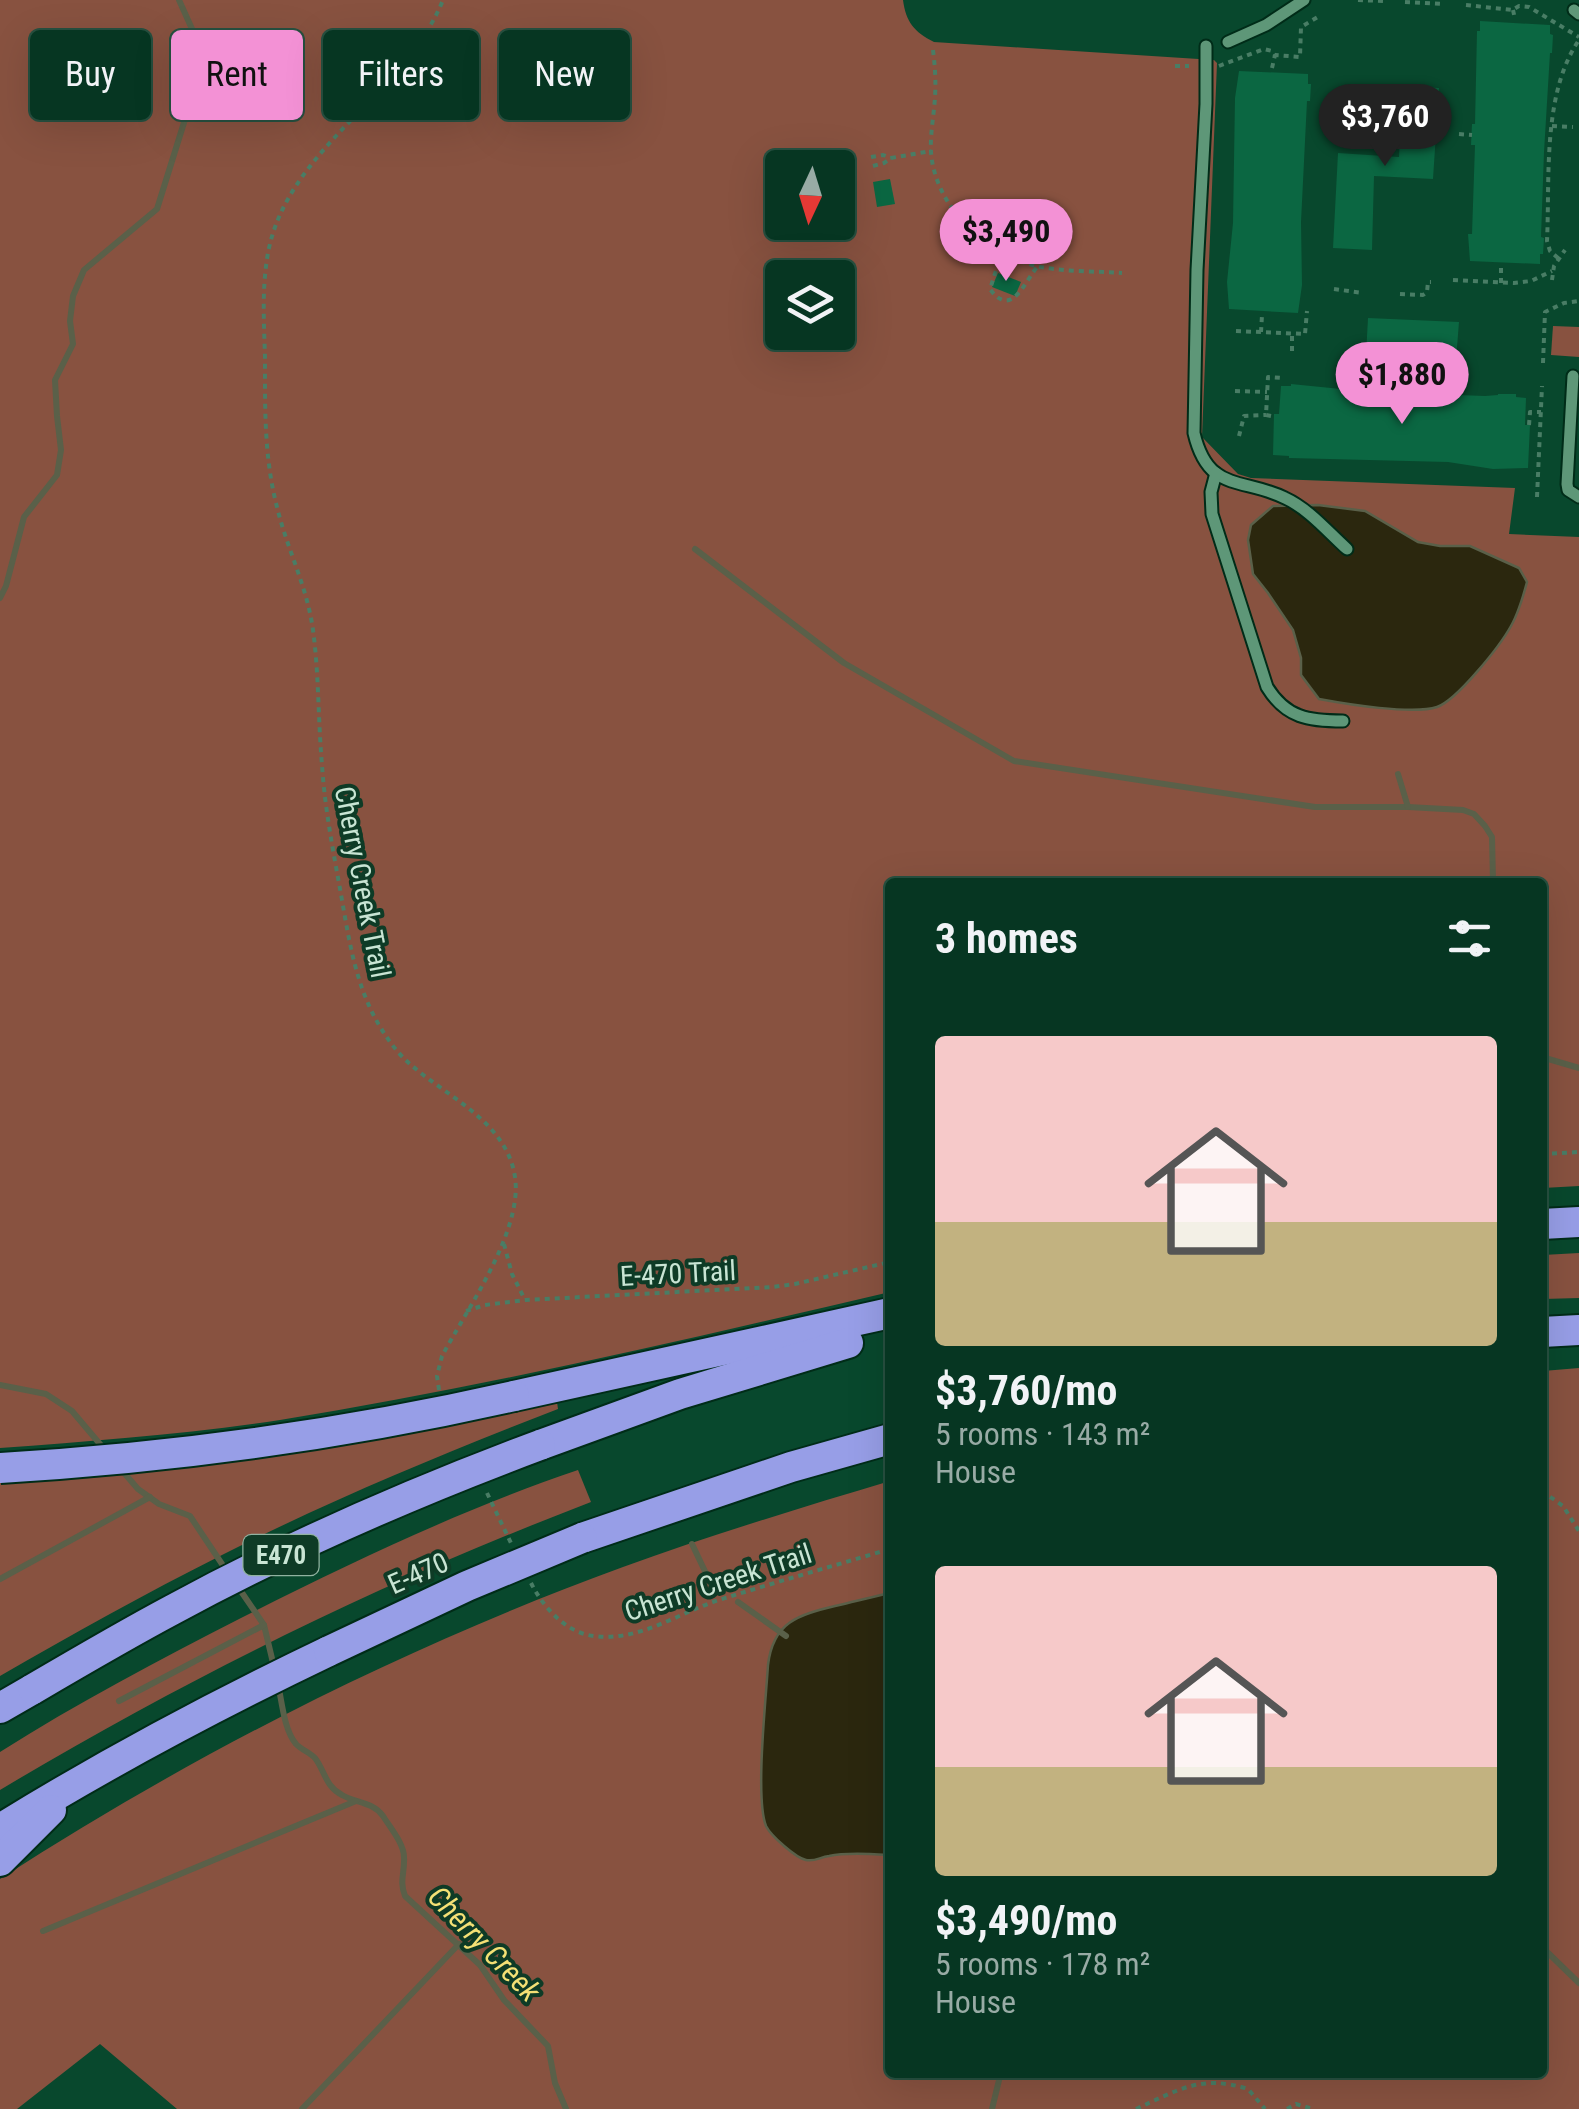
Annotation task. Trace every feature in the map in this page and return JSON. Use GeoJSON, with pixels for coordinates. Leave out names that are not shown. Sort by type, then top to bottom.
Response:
{"type":"FeatureCollection","features":[{"type":"Feature","properties":{"kind":"highway"},"geometry":{"type":"LineString","coordinates":[[1547,1224],[1579,1222]]}},
{"type":"Feature","properties":{"kind":"highway"},"geometry":{"type":"LineString","coordinates":[[0,1468],[220,1447],[349,1427],[514,1396],[885,1314]]}},
{"type":"Feature","properties":{"kind":"highway"},"geometry":{"type":"LineString","coordinates":[[1547,1332],[1579,1330]]}},
{"type":"Feature","properties":{"kind":"highway","name":"E470"},"geometry":{"type":"LineString","coordinates":[[0,1708],[174,1609],[378,1511],[540,1445],[698,1389],[885,1333]]}},
{"type":"Feature","properties":{"kind":"highway","name":"E-470"},"geometry":{"type":"LineString","coordinates":[[0,1828],[159,1736],[467,1586],[582,1538],[791,1467],[885,1440]]}},
{"type":"Feature","properties":{"kind":"highway"},"geometry":{"type":"LineString","coordinates":[[0,1861],[78,1781]]}},
{"type":"Feature","properties":{"kind":"lane"},"geometry":{"type":"LineString","coordinates":[[1228,42],[1266,25],[1304,0]]}},
{"type":"Feature","properties":{"kind":"lane"},"geometry":{"type":"LineString","coordinates":[[1206,46],[1194,433],[1205,463],[1216,473],[1234,484],[1267,491],[1298,505],[1347,550]]}},
{"type":"Feature","properties":{"kind":"lane"},"geometry":{"type":"LineString","coordinates":[[1573,376],[1567,484],[1568,490],[1579,496]]}},
{"type":"Feature","properties":{"kind":"lane"},"geometry":{"type":"LineString","coordinates":[[1216,473],[1211,492],[1212,514],[1267,687],[1289,712],[1320,720],[1343,720]]}},
{"type":"Feature","properties":{"kind":"path","name":"Cherry Creek Trail"},"geometry":{"type":"LineString","coordinates":[[442,1397],[437,1382],[440,1362],[504,1244],[516,1191],[514,1172],[508,1153],[471,1110],[414,1067],[392,1044],[375,1018],[354,964],[324,789],[314,634],[269,473],[264,288],[270,245],[290,196],[311,166],[411,56],[443,0]]}},
{"type":"Feature","properties":{"kind":"path"},"geometry":{"type":"LineString","coordinates":[[1358,0],[1383,1]]}},
{"type":"Feature","properties":{"kind":"path"},"geometry":{"type":"LineString","coordinates":[[1406,2],[1443,4]]}},
{"type":"Feature","properties":{"kind":"path"},"geometry":{"type":"LineString","coordinates":[[1466,4],[1514,10],[1522,5],[1579,39],[1562,72],[1553,106],[1547,241],[1558,258]]}},
{"type":"Feature","properties":{"kind":"path"},"geometry":{"type":"LineString","coordinates":[[1514,10],[1515,19]]}},
{"type":"Feature","properties":{"kind":"path"},"geometry":{"type":"LineString","coordinates":[[1175,66],[1216,66],[1264,49],[1275,55],[1300,57],[1301,27],[1320,16]]}},
{"type":"Feature","properties":{"kind":"path"},"geometry":{"type":"LineString","coordinates":[[933,50],[936,91],[931,152],[937,179],[950,204],[978,235],[1002,252],[1038,266],[1122,273]]}},
{"type":"Feature","properties":{"kind":"path"},"geometry":{"type":"LineString","coordinates":[[1272,68],[1275,55]]}},
{"type":"Feature","properties":{"kind":"path"},"geometry":{"type":"LineString","coordinates":[[1552,126],[1573,127]]}},
{"type":"Feature","properties":{"kind":"path"},"geometry":{"type":"LineString","coordinates":[[1460,134],[1472,135]]}},
{"type":"Feature","properties":{"kind":"path"},"geometry":{"type":"LineString","coordinates":[[872,157],[931,152]]}},
{"type":"Feature","properties":{"kind":"path"},"geometry":{"type":"LineString","coordinates":[[873,166],[891,158]]}},
{"type":"Feature","properties":{"kind":"path"},"geometry":{"type":"LineString","coordinates":[[1552,280],[1552,271],[1565,250]]}},
{"type":"Feature","properties":{"kind":"path"},"geometry":{"type":"LineString","coordinates":[[1002,252],[990,289],[1000,299],[1017,296],[1038,266]]}},
{"type":"Feature","properties":{"kind":"path"},"geometry":{"type":"LineString","coordinates":[[1500,283],[1502,266]]}},
{"type":"Feature","properties":{"kind":"path"},"geometry":{"type":"LineString","coordinates":[[1453,280],[1500,283],[1531,280],[1552,271]]}},
{"type":"Feature","properties":{"kind":"path"},"geometry":{"type":"LineString","coordinates":[[1400,294],[1424,295],[1431,282]]}},
{"type":"Feature","properties":{"kind":"path"},"geometry":{"type":"LineString","coordinates":[[1334,290],[1364,293]]}},
{"type":"Feature","properties":{"kind":"path"},"geometry":{"type":"LineString","coordinates":[[1543,363],[1546,312],[1563,302],[1579,302]]}},
{"type":"Feature","properties":{"kind":"path"},"geometry":{"type":"LineString","coordinates":[[1236,331],[1305,334],[1308,312]]}},
{"type":"Feature","properties":{"kind":"path"},"geometry":{"type":"LineString","coordinates":[[1262,315],[1262,332]]}},
{"type":"Feature","properties":{"kind":"path"},"geometry":{"type":"LineString","coordinates":[[1292,334],[1292,351]]}},
{"type":"Feature","properties":{"kind":"path"},"geometry":{"type":"LineString","coordinates":[[1239,436],[1244,416],[1268,416],[1268,377],[1282,378]]}},
{"type":"Feature","properties":{"kind":"path"},"geometry":{"type":"LineString","coordinates":[[1410,382],[1410,398]]}},
{"type":"Feature","properties":{"kind":"path"},"geometry":{"type":"LineString","coordinates":[[1536,497],[1542,386]]}},
{"type":"Feature","properties":{"kind":"path"},"geometry":{"type":"LineString","coordinates":[[1235,390],[1267,392]]}},
{"type":"Feature","properties":{"kind":"path"},"geometry":{"type":"LineString","coordinates":[[1529,425],[1530,412],[1541,412]]}},
{"type":"Feature","properties":{"kind":"path"},"geometry":{"type":"LineString","coordinates":[[1547,1154],[1579,1152]]}},
{"type":"Feature","properties":{"kind":"path"},"geometry":{"type":"LineString","coordinates":[[504,1244],[512,1274],[526,1300]]}},
{"type":"Feature","properties":{"kind":"path","name":"E-470 Trail"},"geometry":{"type":"LineString","coordinates":[[466,1311],[526,1300],[772,1287],[885,1263]]}},
{"type":"Feature","properties":{"kind":"path"},"geometry":{"type":"LineString","coordinates":[[482,1482],[512,1544]]}},
{"type":"Feature","properties":{"kind":"path"},"geometry":{"type":"LineString","coordinates":[[1547,1494],[1562,1506],[1579,1531]]}},
{"type":"Feature","properties":{"kind":"path","name":"Cherry Creek Trail"},"geometry":{"type":"LineString","coordinates":[[526,1574],[543,1603],[564,1623],[586,1635],[610,1637],[646,1630],[710,1603],[885,1551]]}},
{"type":"Feature","properties":{"kind":"path"},"geometry":{"type":"LineString","coordinates":[[1136,2109],[1187,2086],[1206,2082],[1248,2089],[1265,2109]]}},
{"type":"Feature","properties":{"kind":"path"},"geometry":{"type":"LineString","coordinates":[[1287,2109],[1296,2104],[1312,2109]]}},
{"type":"Feature","properties":{"kind":"shaded area"},"geometry":{"type":"Polygon","coordinates":[[[0,0],[903,0],[912,26],[934,42],[1214,60],[1217,63],[1202,437],[1238,474],[1251,478],[1515,488],[1509,534],[1579,537],[1579,1186],[1547,1188],[1547,878],[885,878],[885,1293],[433,1393],[210,1429],[0,1448],[0,0]]]}},
{"type":"Feature","properties":{"kind":"shaded area"},"geometry":{"type":"Polygon","coordinates":[[[1553,326],[1579,327],[1579,357],[1551,355],[1553,326]]]}},
{"type":"Feature","properties":{"kind":"shaded area"},"geometry":{"type":"Polygon","coordinates":[[[1318,505],[1365,511],[1418,542],[1470,546],[1519,568],[1527,582],[1511,626],[1477,671],[1437,707],[1379,708],[1319,699],[1301,675],[1293,630],[1253,574],[1248,540],[1251,525],[1273,506],[1318,505]]]}},
{"type":"Feature","properties":{"kind":"shaded area"},"geometry":{"type":"Polygon","coordinates":[[[1579,1253],[1579,1298],[1547,1299],[1547,1255],[1579,1253]]]}},
{"type":"Feature","properties":{"kind":"shaded area"},"geometry":{"type":"Polygon","coordinates":[[[1579,1368],[1579,2109],[177,2109],[100,2044],[17,2109],[0,2109],[0,1879],[225,1746],[461,1632],[656,1555],[885,1483],[885,2078],[1547,2078],[1547,1371],[1579,1368]]]}},
{"type":"Feature","properties":{"kind":"shaded area"},"geometry":{"type":"Polygon","coordinates":[[[557,1402],[558,1409],[388,1478],[263,1535],[0,1676],[0,1483],[121,1473],[393,1435],[557,1402]]]}},
{"type":"Feature","properties":{"kind":"shaded area"},"geometry":{"type":"Polygon","coordinates":[[[578,1470],[591,1502],[438,1564],[290,1633],[144,1708],[0,1790],[0,1752],[119,1682],[365,1557],[450,1519],[578,1470]]]}},
{"type":"Feature","properties":{"kind":"shaded area"},"geometry":{"type":"Polygon","coordinates":[[[885,1594],[885,1855],[843,1854],[806,1860],[790,1851],[766,1826],[761,1794],[762,1748],[771,1650],[789,1623],[822,1609],[885,1594]]]}},
{"type":"Feature","properties":{"kind":"building"},"geometry":{"type":"Polygon","coordinates":[[[1480,21],[1550,25],[1553,35],[1540,264],[1470,261],[1468,234],[1472,234],[1475,145],[1471,145],[1480,21]]]}},
{"type":"Feature","properties":{"kind":"building"},"geometry":{"type":"Polygon","coordinates":[[[1239,71],[1308,74],[1311,84],[1307,101],[1298,313],[1229,309],[1227,282],[1239,71]]]}},
{"type":"Feature","properties":{"kind":"building"},"geometry":{"type":"Polygon","coordinates":[[[1402,86],[1439,88],[1433,179],[1374,176],[1372,250],[1333,248],[1338,153],[1399,157],[1402,86]]]}},
{"type":"Feature","properties":{"kind":"building"},"geometry":{"type":"Polygon","coordinates":[[[890,179],[895,204],[877,207],[873,182],[890,179]]]}},
{"type":"Feature","properties":{"kind":"building"},"geometry":{"type":"Polygon","coordinates":[[[998,273],[1021,282],[1015,296],[992,287],[998,273]]]}},
{"type":"Feature","properties":{"kind":"building"},"geometry":{"type":"Polygon","coordinates":[[[1368,318],[1459,322],[1456,360],[1366,355],[1368,318]]]}},
{"type":"Feature","properties":{"kind":"building"},"geometry":{"type":"Polygon","coordinates":[[[1281,386],[1390,389],[1401,395],[1431,397],[1516,394],[1526,398],[1525,425],[1530,425],[1528,468],[1273,455],[1274,414],[1279,414],[1281,386]]]}},
{"type":"Feature","properties":{"kind":"waterway","name":"Cherry Creek"},"geometry":{"type":"LineString","coordinates":[[0,598],[24,517],[57,475],[61,450],[55,380],[73,344],[73,296],[84,270],[157,209],[202,65],[197,40],[179,0]]}},
{"type":"Feature","properties":{"kind":"waterway"},"geometry":{"type":"LineString","coordinates":[[695,549],[844,663],[1014,761],[1315,807],[1463,810],[1474,814],[1492,837],[1493,878]]}},
{"type":"Feature","properties":{"kind":"waterway"},"geometry":{"type":"LineString","coordinates":[[1398,774],[1408,807]]}},
{"type":"Feature","properties":{"kind":"waterway"},"geometry":{"type":"LineString","coordinates":[[1547,1059],[1579,1068]]}},
{"type":"Feature","properties":{"kind":"waterway","name":"Cherry Creek"},"geometry":{"type":"LineString","coordinates":[[0,1385],[46,1394],[72,1411],[105,1450]]}},
{"type":"Feature","properties":{"kind":"waterway","name":"Cherry Creek"},"geometry":{"type":"LineString","coordinates":[[119,1467],[138,1489],[159,1504],[190,1516],[226,1570]]}},
{"type":"Feature","properties":{"kind":"waterway"},"geometry":{"type":"LineString","coordinates":[[0,1579],[150,1497]]}},
{"type":"Feature","properties":{"kind":"waterway"},"geometry":{"type":"LineString","coordinates":[[692,1544],[712,1586]]}},
{"type":"Feature","properties":{"kind":"waterway","name":"Cherry Creek"},"geometry":{"type":"LineString","coordinates":[[236,1584],[264,1625],[274,1667]]}},
{"type":"Feature","properties":{"kind":"waterway"},"geometry":{"type":"LineString","coordinates":[[738,1602],[786,1636]]}},
{"type":"Feature","properties":{"kind":"waterway"},"geometry":{"type":"LineString","coordinates":[[119,1701],[264,1625]]}},
{"type":"Feature","properties":{"kind":"waterway","name":"Cherry Creek"},"geometry":{"type":"LineString","coordinates":[[278,1684],[286,1724],[296,1744],[315,1758],[336,1791],[374,1808],[396,1836],[403,1852],[405,1896],[480,1965],[504,2000],[548,2046],[555,2083],[566,2109]]}},
{"type":"Feature","properties":{"kind":"waterway"},"geometry":{"type":"LineString","coordinates":[[43,1931],[356,1801]]}},
{"type":"Feature","properties":{"kind":"waterway"},"geometry":{"type":"LineString","coordinates":[[302,2109],[459,1944]]}},
{"type":"Feature","properties":{"kind":"waterway","name":"Cherry Creek"},"geometry":{"type":"LineString","coordinates":[[1547,1952],[1579,1983]]}},
{"type":"Feature","properties":{"kind":"waterway","name":"Cherry Creek"},"geometry":{"type":"LineString","coordinates":[[992,2109],[1000,2078]]}}]}
